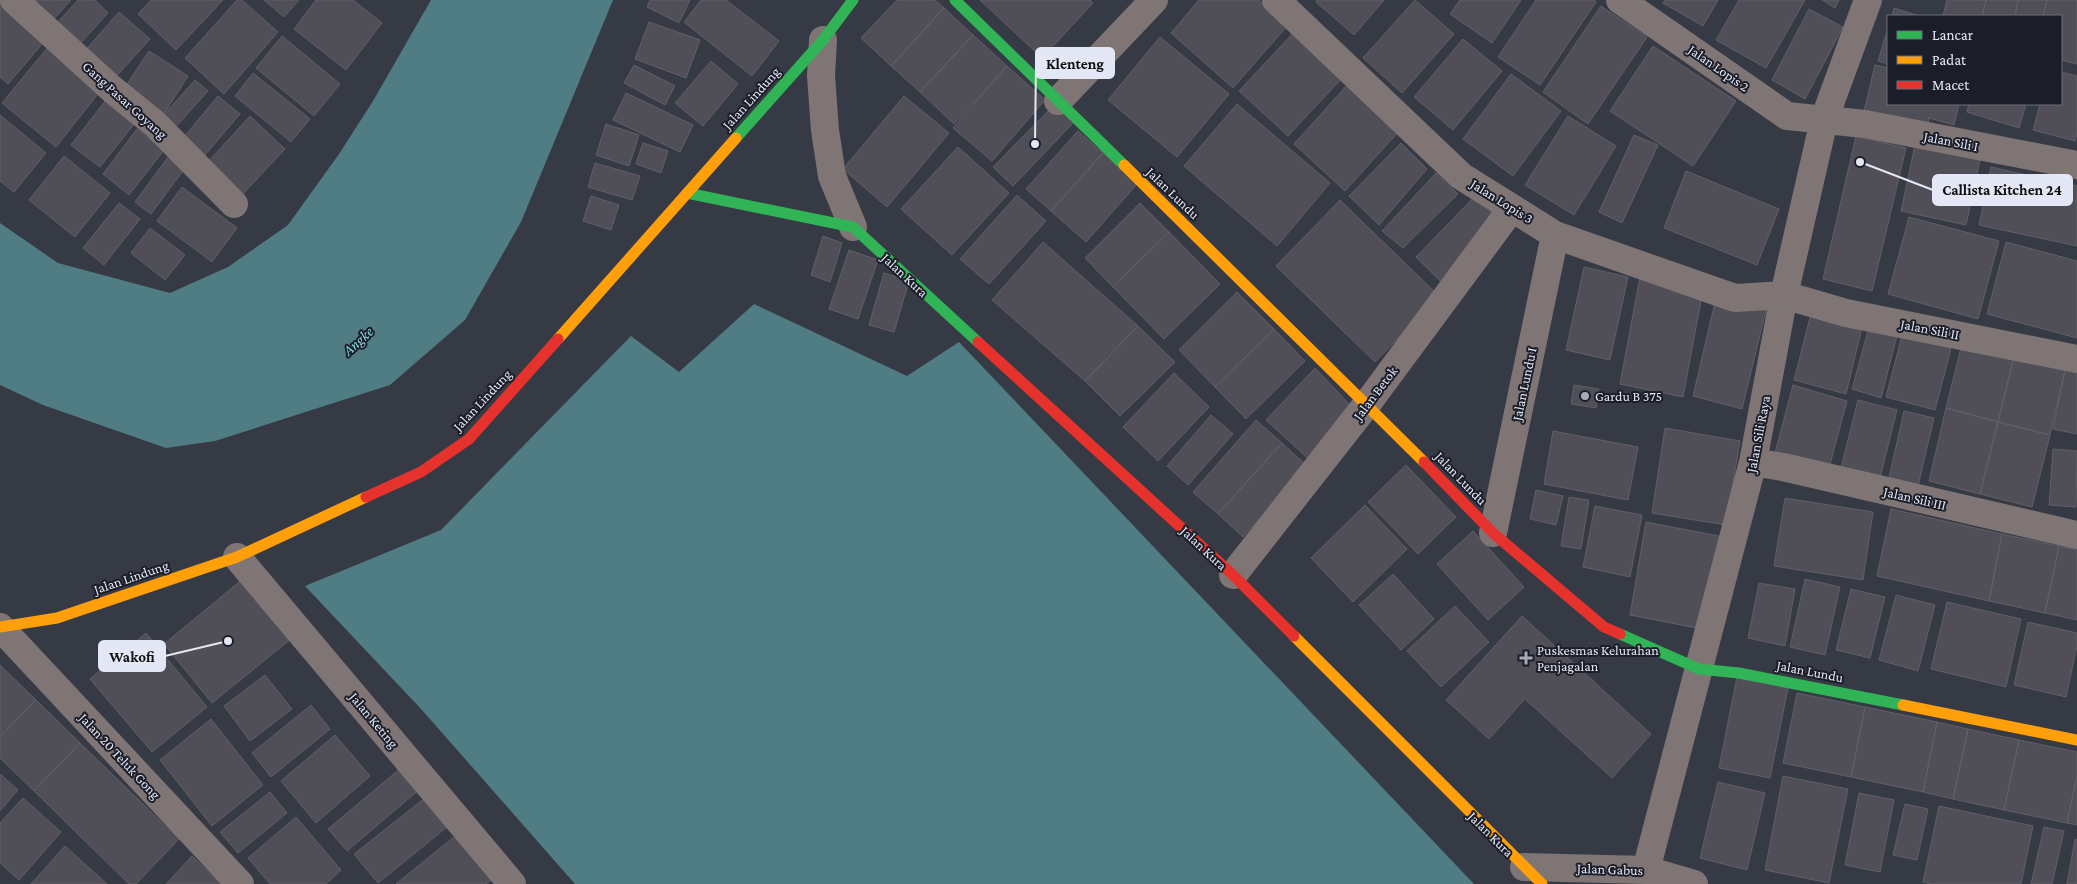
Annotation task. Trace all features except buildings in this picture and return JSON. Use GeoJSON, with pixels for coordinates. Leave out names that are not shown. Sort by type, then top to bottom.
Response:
{"type":"FeatureCollection","features":[{"type":"Feature","properties":{"kind":"street","name":"Gang Pasar Goyang"},"geometry":{"type":"LineString","coordinates":[[14,0],[113,90],[155,124],[234,204]]}},
{"type":"Feature","properties":{"kind":"street","name":"Jalan Lindung"},"geometry":{"type":"LineString","coordinates":[[0,627],[57,618],[237,557],[421,472],[469,439],[823,40],[853,0]]}},
{"type":"Feature","properties":{"kind":"street","name":"Jalan Lundu"},"geometry":{"type":"LineString","coordinates":[[955,0],[1367,404],[1493,533],[1604,627],[1699,668],[1739,673],[2077,740]]}},
{"type":"Feature","properties":{"kind":"street"},"geometry":{"type":"LineString","coordinates":[[1058,101],[1154,0]]}},
{"type":"Feature","properties":{"kind":"street","name":"Jalan Lopis 3"},"geometry":{"type":"LineString","coordinates":[[1276,0],[1461,176],[1555,235],[1735,298],[1784,295]]}},
{"type":"Feature","properties":{"kind":"street","name":"Jalan Lopis 2"},"geometry":{"type":"LineString","coordinates":[[1620,0],[1787,116],[1824,120]]}},
{"type":"Feature","properties":{"kind":"street","name":"Jalan Sili Raya"},"geometry":{"type":"LineString","coordinates":[[1646,870],[1753,462],[1784,295],[1824,120],[1868,0]]}},
{"type":"Feature","properties":{"kind":"street","name":"Jalan Kura"},"geometry":{"type":"LineString","coordinates":[[823,40],[821,76],[825,130],[832,176],[853,227],[1233,575],[1533,875]]}},
{"type":"Feature","properties":{"kind":"street","name":"Jalan Sili I"},"geometry":{"type":"LineString","coordinates":[[1824,120],[1865,124],[2077,165]]}},
{"type":"Feature","properties":{"kind":"street"},"geometry":{"type":"LineString","coordinates":[[686,193],[853,227]]}},
{"type":"Feature","properties":{"kind":"street","name":"Jalan Betok"},"geometry":{"type":"LineString","coordinates":[[1233,575],[1367,404],[1512,208]]}},
{"type":"Feature","properties":{"kind":"street","name":"Jalan Lundu I"},"geometry":{"type":"LineString","coordinates":[[1493,533],[1555,235]]}},
{"type":"Feature","properties":{"kind":"street","name":"Jalan Sili II"},"geometry":{"type":"LineString","coordinates":[[1784,295],[1846,313],[2077,359]]}},
{"type":"Feature","properties":{"kind":"street","name":"Jalan Sili III"},"geometry":{"type":"LineString","coordinates":[[1753,462],[1783,467],[2077,535]]}},
{"type":"Feature","properties":{"kind":"street","name":"Jalan Keting"},"geometry":{"type":"LineString","coordinates":[[237,557],[512,884]]}},
{"type":"Feature","properties":{"kind":"street","name":"Jalan 20 Teluk Gong"},"geometry":{"type":"LineString","coordinates":[[0,627],[240,884]]}},
{"type":"Feature","properties":{"kind":"street","name":"Jalan Gabus"},"geometry":{"type":"LineString","coordinates":[[1533,875],[1646,870],[1694,884]]}},
{"type":"Feature","properties":{"kind":"water","name":"Angke"},"geometry":{"type":"Polygon","coordinates":[[[431,0],[613,0],[521,222],[465,320],[390,385],[215,441],[166,448],[43,405],[0,385],[0,223],[58,263],[170,293],[228,267],[288,225],[339,154],[373,101],[431,0]]]}},
{"type":"Feature","properties":{"kind":"water"},"geometry":{"type":"Polygon","coordinates":[[[754,304],[907,376],[959,342],[1474,884],[575,884],[422,710],[305,586],[441,530],[631,336],[679,372],[754,304]]]}},
{"type":"Feature","properties":{"kind":"traffic: fast"},"geometry":{"type":"LineString","coordinates":[[736,138],[823,40],[853,0]]}},
{"type":"Feature","properties":{"kind":"traffic: fast"},"geometry":{"type":"LineString","coordinates":[[955,0],[1124,165]]}},
{"type":"Feature","properties":{"kind":"traffic: fast"},"geometry":{"type":"LineString","coordinates":[[687,193],[853,227],[978,342]]}},
{"type":"Feature","properties":{"kind":"traffic: fast"},"geometry":{"type":"LineString","coordinates":[[1620,634],[1699,669],[1739,673],[1903,705]]}},
{"type":"Feature","properties":{"kind":"traffic: slow"},"geometry":{"type":"LineString","coordinates":[[558,339],[736,138]]}},
{"type":"Feature","properties":{"kind":"traffic: slow"},"geometry":{"type":"LineString","coordinates":[[1124,165],[1424,462]]}},
{"type":"Feature","properties":{"kind":"traffic: slow"},"geometry":{"type":"LineString","coordinates":[[0,627],[57,618],[237,557],[366,497]]}},
{"type":"Feature","properties":{"kind":"traffic: slow"},"geometry":{"type":"LineString","coordinates":[[1294,636],[1542,884]]}},
{"type":"Feature","properties":{"kind":"traffic: slow"},"geometry":{"type":"LineString","coordinates":[[1903,705],[2077,740]]}},
{"type":"Feature","properties":{"kind":"traffic: jam"},"geometry":{"type":"LineString","coordinates":[[366,497],[421,472],[469,439],[558,339]]}},
{"type":"Feature","properties":{"kind":"traffic: jam"},"geometry":{"type":"LineString","coordinates":[[978,342],[1233,575],[1294,636]]}},
{"type":"Feature","properties":{"kind":"traffic: jam"},"geometry":{"type":"LineString","coordinates":[[1424,462],[1493,533],[1604,627],[1620,634]]}},
{"type":"Feature","properties":{"kind":"place","name":"Klenteng"},"geometry":{"type":"Point","coordinates":[1035,144]}},
{"type":"Feature","properties":{"kind":"place","name":"Callista Kitchen 24"},"geometry":{"type":"Point","coordinates":[1860,162]}},
{"type":"Feature","properties":{"kind":"place","name":"Gardu B 375"},"geometry":{"type":"Point","coordinates":[1585,396]}},
{"type":"Feature","properties":{"kind":"place","name":"Wakofi"},"geometry":{"type":"Point","coordinates":[228,641]}},
{"type":"Feature","properties":{"kind":"place","name":"Puskesmas Kelurahan Penjagalan"},"geometry":{"type":"Point","coordinates":[1526,658]}}]}
